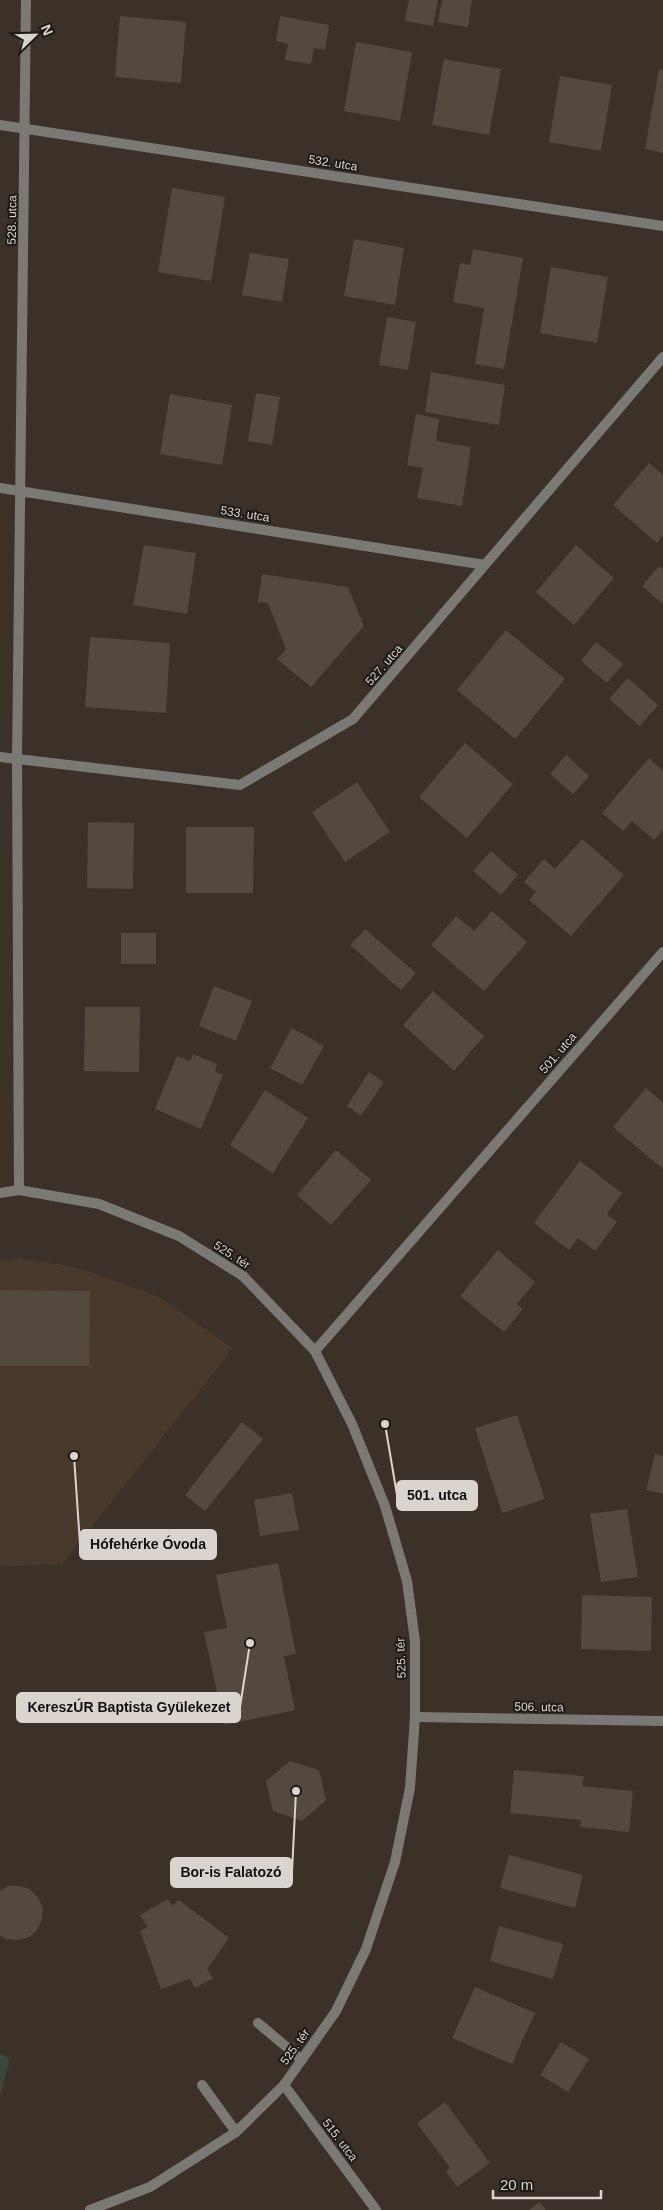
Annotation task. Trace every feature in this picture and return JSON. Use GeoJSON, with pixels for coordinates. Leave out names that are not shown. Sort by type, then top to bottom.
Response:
{"type":"FeatureCollection","features":[{"type":"Feature","properties":{"kind":"street","name":"528. utca"},"geometry":{"type":"LineString","coordinates":[[19,1190],[18,760],[26,0]]}},
{"type":"Feature","properties":{"kind":"street","name":"532. utca"},"geometry":{"type":"LineString","coordinates":[[0,125],[663,226]]}},
{"type":"Feature","properties":{"kind":"street","name":"527. utca"},"geometry":{"type":"LineString","coordinates":[[0,757],[240,785],[353,720],[663,357]]}},
{"type":"Feature","properties":{"kind":"street","name":"533. utca"},"geometry":{"type":"LineString","coordinates":[[0,488],[485,565]]}},
{"type":"Feature","properties":{"kind":"street","name":"501. utca"},"geometry":{"type":"LineString","coordinates":[[315,1351],[663,952]]}},
{"type":"Feature","properties":{"kind":"street","name":"525. tér"},"geometry":{"type":"LineString","coordinates":[[0,1193],[19,1190],[99,1204],[179,1236],[243,1276],[315,1351],[352,1424],[385,1506],[407,1581],[415,1641],[415,1717],[410,1788],[395,1862],[366,1948],[336,2012],[284,2085],[236,2132],[150,2187],[90,2210]]}},
{"type":"Feature","properties":{"kind":"street","name":"506. utca"},"geometry":{"type":"LineString","coordinates":[[415,1717],[663,1721]]}},
{"type":"Feature","properties":{"kind":"street"},"geometry":{"type":"LineString","coordinates":[[258,2023],[302,2060]]}},
{"type":"Feature","properties":{"kind":"street"},"geometry":{"type":"LineString","coordinates":[[202,2085],[236,2132]]}},
{"type":"Feature","properties":{"kind":"street","name":"515. utca"},"geometry":{"type":"LineString","coordinates":[[284,2085],[376,2210]]}},
{"type":"Feature","properties":{"kind":"shaded area"},"geometry":{"type":"Polygon","coordinates":[[[19,1258],[76,1267],[157,1296],[233,1348],[62,1564],[0,1566],[0,1261],[19,1258]]]}},
{"type":"Feature","properties":{"kind":"green space"},"geometry":{"type":"Polygon","coordinates":[[[0,2053],[10,2059],[0,2096],[0,2053]]]}},
{"type":"Feature","properties":{"kind":"building"},"geometry":{"type":"Polygon","coordinates":[[[409,0],[438,0],[433,26],[405,21],[409,0]]]}},
{"type":"Feature","properties":{"kind":"building"},"geometry":{"type":"Polygon","coordinates":[[[442,0],[472,0],[468,27],[438,22],[442,0]]]}},
{"type":"Feature","properties":{"kind":"building"},"geometry":{"type":"Polygon","coordinates":[[[120,16],[186,22],[181,83],[115,77],[120,16]]]}},
{"type":"Feature","properties":{"kind":"building"},"geometry":{"type":"Polygon","coordinates":[[[280,16],[329,25],[325,50],[314,48],[311,64],[285,60],[288,44],[276,41],[280,16]]]}},
{"type":"Feature","properties":{"kind":"building"},"geometry":{"type":"Polygon","coordinates":[[[356,42],[412,52],[400,121],[344,111],[356,42]]]}},
{"type":"Feature","properties":{"kind":"building"},"geometry":{"type":"Polygon","coordinates":[[[444,59],[501,69],[489,135],[432,125],[444,59]]]}},
{"type":"Feature","properties":{"kind":"building"},"geometry":{"type":"Polygon","coordinates":[[[659,69],[663,70],[663,153],[645,149],[659,69]]]}},
{"type":"Feature","properties":{"kind":"building"},"geometry":{"type":"Polygon","coordinates":[[[560,76],[612,85],[601,151],[549,142],[560,76]]]}},
{"type":"Feature","properties":{"kind":"building"},"geometry":{"type":"Polygon","coordinates":[[[172,188],[225,197],[211,281],[158,272],[172,188]]]}},
{"type":"Feature","properties":{"kind":"building"},"geometry":{"type":"Polygon","coordinates":[[[354,239],[404,248],[395,305],[344,296],[354,239]]]}},
{"type":"Feature","properties":{"kind":"building"},"geometry":{"type":"Polygon","coordinates":[[[473,249],[523,258],[504,369],[475,364],[484,308],[453,302],[460,263],[470,265],[473,249]]]}},
{"type":"Feature","properties":{"kind":"building"},"geometry":{"type":"Polygon","coordinates":[[[250,253],[289,259],[282,302],[242,295],[250,253]]]}},
{"type":"Feature","properties":{"kind":"building"},"geometry":{"type":"Polygon","coordinates":[[[551,267],[608,277],[597,343],[540,333],[551,267]]]}},
{"type":"Feature","properties":{"kind":"building"},"geometry":{"type":"Polygon","coordinates":[[[387,317],[416,322],[408,370],[379,365],[387,317]]]}},
{"type":"Feature","properties":{"kind":"building"},"geometry":{"type":"Polygon","coordinates":[[[431,372],[505,385],[499,425],[425,412],[431,372]]]}},
{"type":"Feature","properties":{"kind":"building"},"geometry":{"type":"Polygon","coordinates":[[[256,393],[280,397],[272,445],[248,441],[256,393]]]}},
{"type":"Feature","properties":{"kind":"building"},"geometry":{"type":"Polygon","coordinates":[[[170,394],[232,405],[222,465],[160,454],[170,394]]]}},
{"type":"Feature","properties":{"kind":"building"},"geometry":{"type":"Polygon","coordinates":[[[416,414],[439,419],[436,441],[471,447],[462,506],[417,498],[423,468],[407,465],[416,414]]]}},
{"type":"Feature","properties":{"kind":"building"},"geometry":{"type":"Polygon","coordinates":[[[649,463],[663,475],[663,535],[657,543],[613,505],[649,463]]]}},
{"type":"Feature","properties":{"kind":"building"},"geometry":{"type":"Polygon","coordinates":[[[144,545],[196,553],[187,614],[133,605],[144,545]]]}},
{"type":"Feature","properties":{"kind":"building"},"geometry":{"type":"Polygon","coordinates":[[[576,545],[614,578],[574,625],[536,592],[576,545]]]}},
{"type":"Feature","properties":{"kind":"building"},"geometry":{"type":"Polygon","coordinates":[[[659,566],[663,569],[663,604],[642,586],[659,566]]]}},
{"type":"Feature","properties":{"kind":"building"},"geometry":{"type":"Polygon","coordinates":[[[262,574],[348,587],[364,626],[311,687],[277,659],[286,649],[268,603],[258,602],[262,574]]]}},
{"type":"Feature","properties":{"kind":"building"},"geometry":{"type":"Polygon","coordinates":[[[506,630],[565,679],[515,739],[457,690],[506,630]]]}},
{"type":"Feature","properties":{"kind":"building"},"geometry":{"type":"Polygon","coordinates":[[[90,637],[170,643],[166,713],[85,707],[90,637]]]}},
{"type":"Feature","properties":{"kind":"building"},"geometry":{"type":"Polygon","coordinates":[[[596,642],[623,664],[607,683],[581,661],[596,642]]]}},
{"type":"Feature","properties":{"kind":"building"},"geometry":{"type":"Polygon","coordinates":[[[628,678],[658,705],[640,726],[609,699],[628,678]]]}},
{"type":"Feature","properties":{"kind":"building"},"geometry":{"type":"Polygon","coordinates":[[[465,743],[513,784],[467,838],[419,797],[465,743]]]}},
{"type":"Feature","properties":{"kind":"building"},"geometry":{"type":"Polygon","coordinates":[[[566,755],[589,776],[573,794],[550,774],[566,755]]]}},
{"type":"Feature","properties":{"kind":"building"},"geometry":{"type":"Polygon","coordinates":[[[649,758],[663,771],[663,830],[654,840],[632,821],[623,831],[602,813],[649,758]]]}},
{"type":"Feature","properties":{"kind":"building"},"geometry":{"type":"Polygon","coordinates":[[[357,782],[390,832],[345,862],[312,812],[357,782]]]}},
{"type":"Feature","properties":{"kind":"building"},"geometry":{"type":"Polygon","coordinates":[[[88,822],[134,823],[133,889],[87,888],[88,822]]]}},
{"type":"Feature","properties":{"kind":"building"},"geometry":{"type":"Polygon","coordinates":[[[186,827],[254,827],[253,893],[186,893],[186,827]]]}},
{"type":"Feature","properties":{"kind":"building"},"geometry":{"type":"Polygon","coordinates":[[[582,839],[624,875],[571,936],[529,900],[536,892],[524,882],[544,859],[555,869],[582,839]]]}},
{"type":"Feature","properties":{"kind":"building"},"geometry":{"type":"Polygon","coordinates":[[[491,851],[518,875],[501,895],[473,871],[491,851]]]}},
{"type":"Feature","properties":{"kind":"building"},"geometry":{"type":"Polygon","coordinates":[[[492,911],[527,942],[484,991],[431,945],[456,916],[474,931],[492,911]]]}},
{"type":"Feature","properties":{"kind":"building"},"geometry":{"type":"Polygon","coordinates":[[[365,929],[416,973],[401,990],[350,945],[365,929]]]}},
{"type":"Feature","properties":{"kind":"building"},"geometry":{"type":"Polygon","coordinates":[[[121,933],[156,933],[156,964],[121,964],[121,933]]]}},
{"type":"Feature","properties":{"kind":"building"},"geometry":{"type":"Polygon","coordinates":[[[214,986],[252,1001],[236,1041],[199,1026],[214,986]]]}},
{"type":"Feature","properties":{"kind":"building"},"geometry":{"type":"Polygon","coordinates":[[[433,991],[484,1036],[454,1071],[403,1025],[433,991]]]}},
{"type":"Feature","properties":{"kind":"building"},"geometry":{"type":"Polygon","coordinates":[[[85,1007],[140,1007],[139,1072],[84,1071],[85,1007]]]}},
{"type":"Feature","properties":{"kind":"building"},"geometry":{"type":"Polygon","coordinates":[[[292,1028],[324,1046],[302,1085],[270,1068],[292,1028]]]}},
{"type":"Feature","properties":{"kind":"building"},"geometry":{"type":"Polygon","coordinates":[[[193,1054],[217,1064],[215,1072],[223,1075],[201,1129],[155,1109],[177,1056],[190,1061],[193,1054]]]}},
{"type":"Feature","properties":{"kind":"building"},"geometry":{"type":"Polygon","coordinates":[[[369,1072],[384,1082],[361,1116],[347,1106],[369,1072]]]}},
{"type":"Feature","properties":{"kind":"building"},"geometry":{"type":"Polygon","coordinates":[[[646,1088],[663,1103],[663,1169],[613,1127],[646,1088]]]}},
{"type":"Feature","properties":{"kind":"building"},"geometry":{"type":"Polygon","coordinates":[[[265,1090],[308,1118],[273,1173],[230,1145],[265,1090]]]}},
{"type":"Feature","properties":{"kind":"building"},"geometry":{"type":"Polygon","coordinates":[[[336,1150],[371,1180],[331,1225],[297,1195],[336,1150]]]}},
{"type":"Feature","properties":{"kind":"building"},"geometry":{"type":"Polygon","coordinates":[[[580,1161],[622,1193],[607,1214],[617,1222],[595,1251],[578,1238],[569,1250],[534,1223],[580,1161]]]}},
{"type":"Feature","properties":{"kind":"building"},"geometry":{"type":"Polygon","coordinates":[[[498,1250],[535,1282],[517,1304],[523,1309],[504,1332],[460,1296],[498,1250]]]}},
{"type":"Feature","properties":{"kind":"building"},"geometry":{"type":"Polygon","coordinates":[[[0,1290],[90,1291],[89,1366],[0,1366],[0,1290]]]}},
{"type":"Feature","properties":{"kind":"building"},"geometry":{"type":"Polygon","coordinates":[[[517,1415],[545,1499],[502,1513],[475,1428],[517,1415]]]}},
{"type":"Feature","properties":{"kind":"building"},"geometry":{"type":"Polygon","coordinates":[[[242,1422],[263,1439],[205,1511],[185,1495],[242,1422]]]}},
{"type":"Feature","properties":{"kind":"building"},"geometry":{"type":"Polygon","coordinates":[[[655,1454],[663,1456],[663,1494],[646,1490],[655,1454]]]}},
{"type":"Feature","properties":{"kind":"building"},"geometry":{"type":"Polygon","coordinates":[[[292,1493],[299,1530],[260,1536],[254,1500],[292,1493]]]}},
{"type":"Feature","properties":{"kind":"building"},"geometry":{"type":"Polygon","coordinates":[[[627,1509],[638,1577],[601,1582],[590,1514],[627,1509]]]}},
{"type":"Feature","properties":{"kind":"building"},"geometry":{"type":"Polygon","coordinates":[[[278,1563],[296,1654],[284,1656],[295,1710],[224,1725],[204,1632],[227,1628],[216,1575],[278,1563]]]}},
{"type":"Feature","properties":{"kind":"building"},"geometry":{"type":"Polygon","coordinates":[[[582,1595],[652,1597],[651,1651],[581,1649],[582,1595]]]}},
{"type":"Feature","properties":{"kind":"building"},"geometry":{"type":"Polygon","coordinates":[[[290,1761],[319,1770],[326,1800],[302,1821],[273,1811],[266,1781],[290,1761]]]}},
{"type":"Feature","properties":{"kind":"building"},"geometry":{"type":"Polygon","coordinates":[[[514,1770],[584,1776],[582,1786],[633,1791],[629,1832],[580,1827],[581,1820],[510,1813],[514,1770]]]}},
{"type":"Feature","properties":{"kind":"building"},"geometry":{"type":"Polygon","coordinates":[[[509,1855],[583,1875],[575,1908],[500,1888],[509,1855]]]}},
{"type":"Feature","properties":{"kind":"building"},"geometry":{"type":"Polygon","coordinates":[[[8,1886],[30,1889],[38,1898],[43,1908],[42,1920],[37,1930],[29,1937],[19,1940],[5,1939],[0,1935],[0,1891],[8,1886]]]}},
{"type":"Feature","properties":{"kind":"building"},"geometry":{"type":"Polygon","coordinates":[[[168,1899],[172,1906],[179,1900],[229,1938],[207,1969],[213,1978],[195,1988],[190,1979],[161,1989],[140,1931],[147,1927],[140,1915],[168,1899]]]}},
{"type":"Feature","properties":{"kind":"building"},"geometry":{"type":"Polygon","coordinates":[[[499,1926],[563,1944],[553,1979],[490,1961],[499,1926]]]}},
{"type":"Feature","properties":{"kind":"building"},"geometry":{"type":"Polygon","coordinates":[[[475,1987],[535,2013],[512,2064],[452,2038],[475,1987]]]}},
{"type":"Feature","properties":{"kind":"building"},"geometry":{"type":"Polygon","coordinates":[[[561,2042],[589,2059],[568,2092],[540,2075],[561,2042]]]}},
{"type":"Feature","properties":{"kind":"building"},"geometry":{"type":"Polygon","coordinates":[[[445,2102],[490,2163],[457,2187],[446,2171],[450,2168],[417,2123],[445,2102]]]}},
{"type":"Feature","properties":{"kind":"building"},"geometry":{"type":"Polygon","coordinates":[[[540,2202],[546,2210],[529,2210],[540,2202]]]}},
{"type":"Feature","properties":{"kind":"place","name":"501. utca"},"geometry":{"type":"Point","coordinates":[385,1424]}},
{"type":"Feature","properties":{"kind":"place","name":"Hófehérke Óvoda"},"geometry":{"type":"Point","coordinates":[74,1456]}},
{"type":"Feature","properties":{"kind":"place","name":"KereszÚR Baptista Gyülekezet"},"geometry":{"type":"Point","coordinates":[250,1643]}},
{"type":"Feature","properties":{"kind":"place","name":"Bor-is Falatozó"},"geometry":{"type":"Point","coordinates":[296,1791]}}]}
